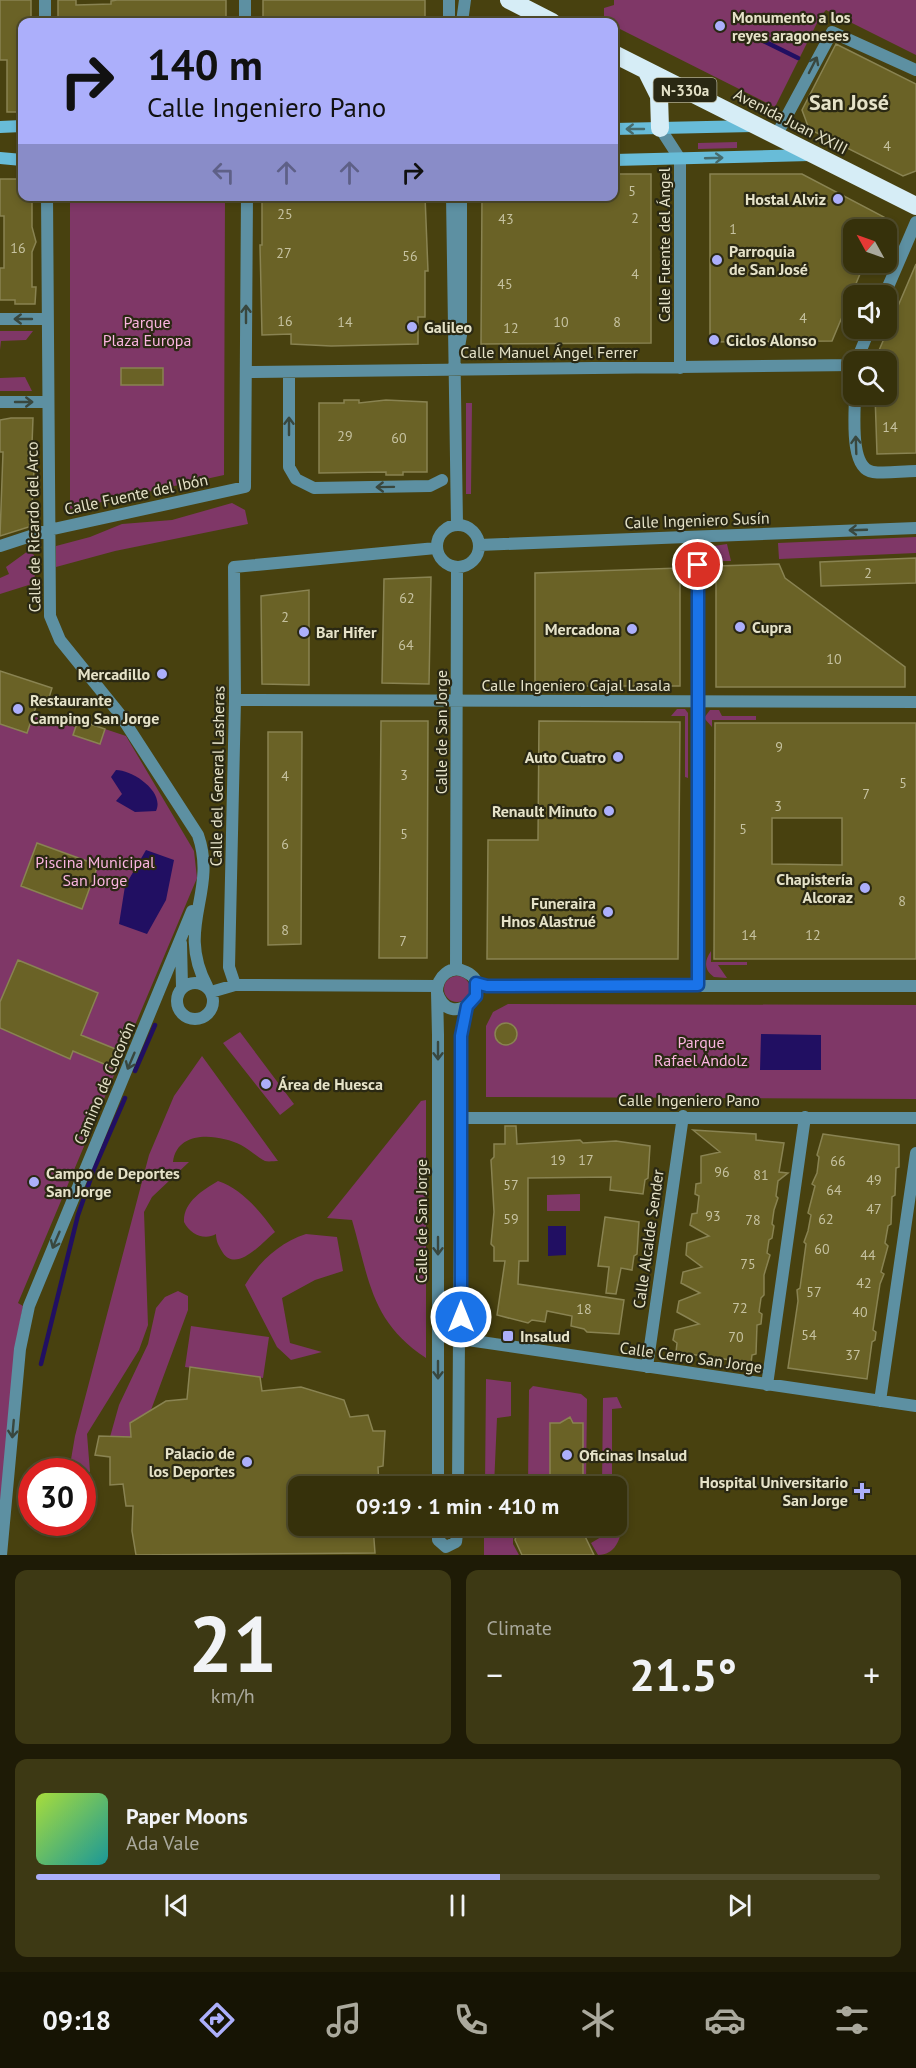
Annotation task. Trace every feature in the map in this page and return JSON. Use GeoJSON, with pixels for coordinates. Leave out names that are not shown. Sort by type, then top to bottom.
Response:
{"type":"FeatureCollection","features":[{"type":"Feature","properties":{"kind":"highway"},"geometry":{"type":"LineString","coordinates":[[508,0],[544,18]]}},
{"type":"Feature","properties":{"kind":"highway","name":"Avenida Juan XXIII"},"geometry":{"type":"LineString","coordinates":[[618,56],[916,206]]}},
{"type":"Feature","properties":{"kind":"highway"},"geometry":{"type":"LineString","coordinates":[[647,72],[659,96],[660,128]]}},
{"type":"Feature","properties":{"kind":"main road"},"geometry":{"type":"LineString","coordinates":[[0,127],[18,126]]}},
{"type":"Feature","properties":{"kind":"main road"},"geometry":{"type":"LineString","coordinates":[[618,129],[757,126]]}},
{"type":"Feature","properties":{"kind":"main road"},"geometry":{"type":"LineString","coordinates":[[618,160],[814,155]]}},
{"type":"Feature","properties":{"kind":"main road"},"geometry":{"type":"LineString","coordinates":[[0,158],[18,160]]}},
{"type":"Feature","properties":{"kind":"street"},"geometry":{"type":"LineString","coordinates":[[45,0],[45,18]]}},
{"type":"Feature","properties":{"kind":"street"},"geometry":{"type":"LineString","coordinates":[[245,0],[245,18]]}},
{"type":"Feature","properties":{"kind":"street"},"geometry":{"type":"LineString","coordinates":[[449,0],[449,18]]}},
{"type":"Feature","properties":{"kind":"street"},"geometry":{"type":"LineString","coordinates":[[463,18],[465,0]]}},
{"type":"Feature","properties":{"kind":"street"},"geometry":{"type":"LineString","coordinates":[[776,136],[832,32],[916,70]]}},
{"type":"Feature","properties":{"kind":"street","name":"Calle Fuente del Ángel"},"geometry":{"type":"LineString","coordinates":[[660,128],[680,159],[680,368]]}},
{"type":"Feature","properties":{"kind":"street","name":"Calle de Ricardo del Arco"},"geometry":{"type":"LineString","coordinates":[[47,201],[49,604],[54,629],[118,713],[198,836],[205,862],[193,943],[197,968],[209,989]]}},
{"type":"Feature","properties":{"kind":"street"},"geometry":{"type":"LineString","coordinates":[[246,372],[247,201]]}},
{"type":"Feature","properties":{"kind":"street"},"geometry":{"type":"LineString","coordinates":[[452,201],[452,335],[455,369],[457,524]]}},
{"type":"Feature","properties":{"kind":"street"},"geometry":{"type":"LineString","coordinates":[[455,369],[461,335],[461,201]]}},
{"type":"Feature","properties":{"kind":"street"},"geometry":{"type":"LineString","coordinates":[[889,285],[916,222]]}},
{"type":"Feature","properties":{"kind":"street"},"geometry":{"type":"LineString","coordinates":[[0,319],[47,319]]}},
{"type":"Feature","properties":{"kind":"street","name":"Calle Manuel Ángel Ferrer"},"geometry":{"type":"LineString","coordinates":[[246,372],[680,368],[843,363]]}},
{"type":"Feature","properties":{"kind":"street","name":"Calle Fuente del Ibón"},"geometry":{"type":"LineString","coordinates":[[0,546],[49,530],[245,487],[246,372]]}},
{"type":"Feature","properties":{"kind":"street"},"geometry":{"type":"LineString","coordinates":[[289,372],[289,467],[296,479],[314,488],[430,486],[442,480]]}},
{"type":"Feature","properties":{"kind":"street"},"geometry":{"type":"LineString","coordinates":[[0,402],[48,402]]}},
{"type":"Feature","properties":{"kind":"street"},"geometry":{"type":"LineString","coordinates":[[855,405],[857,457],[862,467],[872,472],[916,471]]}},
{"type":"Feature","properties":{"kind":"street"},"geometry":{"type":"LineString","coordinates":[[457,524],[472,530],[479,545],[473,561],[457,567],[443,562],[436,548],[441,532],[457,524]]}},
{"type":"Feature","properties":{"kind":"street","name":"Calle Ingeniero Susín"},"geometry":{"type":"LineString","coordinates":[[479,545],[916,528]]}},
{"type":"Feature","properties":{"kind":"street"},"geometry":{"type":"LineString","coordinates":[[698,537],[698,985]]}},
{"type":"Feature","properties":{"kind":"street","name":"Calle del General Lasheras"},"geometry":{"type":"LineString","coordinates":[[235,986],[229,967],[235,700],[234,567],[436,548]]}},
{"type":"Feature","properties":{"kind":"street","name":"Calle de San Jorge"},"geometry":{"type":"LineString","coordinates":[[456,969],[457,567]]}},
{"type":"Feature","properties":{"kind":"street","name":"Calle Ingeniero Cajal Lasala"},"geometry":{"type":"LineString","coordinates":[[235,700],[916,702]]}},
{"type":"Feature","properties":{"kind":"street","name":"Camino de Cocorón"},"geometry":{"type":"LineString","coordinates":[[2,1555],[20,1349],[28,1306],[200,893]]}},
{"type":"Feature","properties":{"kind":"street","name":"Camino de Cocorón"},"geometry":{"type":"LineString","coordinates":[[154,1007],[179,992],[183,930]]}},
{"type":"Feature","properties":{"kind":"street"},"geometry":{"type":"LineString","coordinates":[[476,983],[476,996],[461,1009],[448,1008],[443,1004],[437,989],[444,974],[456,969],[468,973],[476,983],[487,986],[916,986]]}},
{"type":"Feature","properties":{"kind":"street"},"geometry":{"type":"LineString","coordinates":[[209,989],[213,999],[211,1010],[195,1019],[181,1013],[176,1004],[179,992],[196,982],[209,989],[235,986],[437,989]]}},
{"type":"Feature","properties":{"kind":"street","name":"Calle de San Jorge"},"geometry":{"type":"LineString","coordinates":[[437,989],[438,1476]]}},
{"type":"Feature","properties":{"kind":"street"},"geometry":{"type":"LineString","coordinates":[[458,1476],[461,1339],[461,1036],[467,1006]]}},
{"type":"Feature","properties":{"kind":"street","name":"Calle Ingeniero Pano"},"geometry":{"type":"LineString","coordinates":[[461,1118],[682,1116],[916,1118]]}},
{"type":"Feature","properties":{"kind":"street","name":"Calle Alcalde Sender"},"geometry":{"type":"LineString","coordinates":[[647,1367],[682,1116]]}},
{"type":"Feature","properties":{"kind":"street"},"geometry":{"type":"LineString","coordinates":[[767,1385],[805,1117]]}},
{"type":"Feature","properties":{"kind":"street"},"geometry":{"type":"LineString","coordinates":[[880,1401],[916,1153]]}},
{"type":"Feature","properties":{"kind":"street","name":"Calle Cerro San Jorge"},"geometry":{"type":"LineString","coordinates":[[461,1339],[916,1406]]}},
{"type":"Feature","properties":{"kind":"street"},"geometry":{"type":"LineString","coordinates":[[438,1536],[438,1540],[446,1547],[456,1542],[457,1536]]}},
{"type":"Feature","properties":{"kind":"green space"},"geometry":{"type":"Polygon","coordinates":[[[614,0],[916,0],[916,55],[826,10],[820,17],[775,107],[618,28],[618,18],[604,18],[604,8],[614,5],[614,0]]]}},
{"type":"Feature","properties":{"kind":"green space"},"geometry":{"type":"Polygon","coordinates":[[[737,142],[737,148],[698,149],[698,143],[737,142]]]}},
{"type":"Feature","properties":{"kind":"green space","name":"Parque Plaza Europa"},"geometry":{"type":"Polygon","coordinates":[[[70,201],[225,201],[224,475],[70,509],[70,201]]]}},
{"type":"Feature","properties":{"kind":"green space"},"geometry":{"type":"Polygon","coordinates":[[[0,331],[33,331],[26,340],[1,341],[0,350],[0,331]]]}},
{"type":"Feature","properties":{"kind":"green space"},"geometry":{"type":"Polygon","coordinates":[[[25,377],[32,391],[0,391],[0,378],[25,377]]]}},
{"type":"Feature","properties":{"kind":"green space"},"geometry":{"type":"Polygon","coordinates":[[[466,403],[472,403],[471,494],[466,494],[466,403]]]}},
{"type":"Feature","properties":{"kind":"green space"},"geometry":{"type":"Polygon","coordinates":[[[232,503],[245,510],[248,524],[115,551],[56,567],[56,546],[90,537],[122,524],[172,520],[232,503]]]}},
{"type":"Feature","properties":{"kind":"green space"},"geometry":{"type":"Polygon","coordinates":[[[916,537],[916,553],[779,559],[778,543],[916,537]]]}},
{"type":"Feature","properties":{"kind":"green space"},"geometry":{"type":"Polygon","coordinates":[[[727,544],[731,561],[714,561],[714,581],[707,567],[706,558],[714,546],[727,544]]]}},
{"type":"Feature","properties":{"kind":"green space"},"geometry":{"type":"Polygon","coordinates":[[[28,551],[34,555],[35,583],[0,594],[0,578],[9,574],[6,567],[28,551]]]}},
{"type":"Feature","properties":{"kind":"green space","name":"Piscina Municipal San Jorge"},"geometry":{"type":"Polygon","coordinates":[[[0,692],[37,704],[34,714],[75,727],[78,720],[126,736],[194,851],[197,878],[18,1303],[23,1306],[15,1349],[0,1512],[0,692]]]}},
{"type":"Feature","properties":{"kind":"green space"},"geometry":{"type":"Polygon","coordinates":[[[677,709],[685,709],[688,713],[688,778],[685,777],[685,716],[671,716],[677,709]]]}},
{"type":"Feature","properties":{"kind":"green space"},"geometry":{"type":"Polygon","coordinates":[[[710,710],[719,710],[722,716],[756,716],[756,720],[712,720],[712,727],[704,718],[710,710]]]}},
{"type":"Feature","properties":{"kind":"green space"},"geometry":{"type":"Polygon","coordinates":[[[711,951],[711,962],[747,962],[747,965],[718,965],[727,978],[714,977],[706,965],[711,951]]]}},
{"type":"Feature","properties":{"kind":"green space"},"geometry":{"type":"Polygon","coordinates":[[[457,976],[466,980],[470,989],[466,998],[457,1002],[448,998],[444,989],[448,980],[457,976]]]}},
{"type":"Feature","properties":{"kind":"green space","name":"Parque Rafael Andolz"},"geometry":{"type":"Polygon","coordinates":[[[508,1004],[916,1005],[916,1099],[486,1097],[486,1026],[493,1012],[508,1004]]]}},
{"type":"Feature","properties":{"kind":"green space"},"geometry":{"type":"Polygon","coordinates":[[[240,1032],[294,1104],[280,1115],[223,1043],[240,1032]]]}},
{"type":"Feature","properties":{"kind":"green space"},"geometry":{"type":"Polygon","coordinates":[[[202,1056],[278,1161],[265,1161],[241,1145],[222,1138],[190,1139],[176,1151],[173,1162],[189,1162],[152,1197],[144,1212],[148,1325],[139,1350],[87,1434],[89,1458],[71,1458],[75,1436],[149,1155],[174,1096],[202,1056]]]}},
{"type":"Feature","properties":{"kind":"green space"},"geometry":{"type":"Polygon","coordinates":[[[426,1100],[426,1358],[394,1330],[383,1314],[368,1280],[352,1220],[327,1218],[421,1101],[426,1100]]]}},
{"type":"Feature","properties":{"kind":"green space"},"geometry":{"type":"Polygon","coordinates":[[[218,1181],[243,1195],[275,1232],[250,1254],[235,1260],[223,1253],[216,1234],[207,1237],[198,1235],[184,1222],[190,1203],[218,1181]]]}},
{"type":"Feature","properties":{"kind":"green space"},"geometry":{"type":"Polygon","coordinates":[[[580,1194],[580,1211],[547,1211],[547,1195],[580,1194]]]}},
{"type":"Feature","properties":{"kind":"green space"},"geometry":{"type":"Polygon","coordinates":[[[306,1234],[337,1237],[343,1271],[315,1280],[282,1298],[290,1343],[322,1352],[291,1360],[277,1347],[245,1285],[271,1254],[287,1242],[306,1234]]]}},
{"type":"Feature","properties":{"kind":"green space"},"geometry":{"type":"Polygon","coordinates":[[[178,1291],[188,1296],[188,1310],[151,1410],[131,1437],[110,1437],[119,1405],[148,1344],[156,1308],[165,1297],[178,1291]]]}},
{"type":"Feature","properties":{"kind":"green space"},"geometry":{"type":"Polygon","coordinates":[[[191,1326],[269,1337],[263,1378],[185,1367],[191,1326]]]}},
{"type":"Feature","properties":{"kind":"green space"},"geometry":{"type":"Polygon","coordinates":[[[486,1379],[511,1382],[511,1416],[497,1418],[494,1476],[485,1476],[486,1379]]]}},
{"type":"Feature","properties":{"kind":"green space"},"geometry":{"type":"Polygon","coordinates":[[[533,1386],[581,1394],[587,1399],[586,1476],[583,1476],[583,1423],[573,1423],[570,1417],[560,1423],[551,1424],[550,1476],[528,1476],[529,1390],[533,1386]]]}},
{"type":"Feature","properties":{"kind":"green space"},"geometry":{"type":"Polygon","coordinates":[[[617,1397],[622,1408],[612,1409],[612,1476],[602,1476],[603,1398],[617,1397]]]}},
{"type":"Feature","properties":{"kind":"green space"},"geometry":{"type":"Polygon","coordinates":[[[484,1536],[513,1536],[513,1544],[519,1555],[484,1555],[484,1536]]]}},
{"type":"Feature","properties":{"kind":"green space"},"geometry":{"type":"Polygon","coordinates":[[[620,1536],[613,1549],[598,1555],[591,1543],[601,1537],[620,1536]]]}},
{"type":"Feature","properties":{"kind":"shaded area"},"geometry":{"type":"Polygon","coordinates":[[[116,770],[131,774],[146,783],[156,797],[158,804],[156,811],[135,812],[116,801],[122,794],[111,777],[116,770]]]}},
{"type":"Feature","properties":{"kind":"shaded area"},"geometry":{"type":"Polygon","coordinates":[[[146,850],[174,860],[166,900],[147,934],[119,924],[125,886],[146,850]]]}},
{"type":"Feature","properties":{"kind":"shaded area"},"geometry":{"type":"Polygon","coordinates":[[[761,1034],[821,1035],[821,1070],[760,1070],[761,1034]]]}},
{"type":"Feature","properties":{"kind":"shaded area"},"geometry":{"type":"Polygon","coordinates":[[[548,1226],[566,1226],[566,1255],[548,1256],[548,1226]]]}},
{"type":"Feature","properties":{"kind":"building"},"geometry":{"type":"Polygon","coordinates":[[[0,0],[31,0],[31,18],[18,18],[18,112],[7,112],[7,60],[0,60],[0,0]]]}},
{"type":"Feature","properties":{"kind":"building"},"geometry":{"type":"Polygon","coordinates":[[[58,0],[76,0],[76,5],[111,4],[111,1],[117,0],[226,0],[226,18],[58,18],[58,0]]]}},
{"type":"Feature","properties":{"kind":"building"},"geometry":{"type":"Polygon","coordinates":[[[263,0],[425,0],[425,18],[263,18],[263,0]]]}},
{"type":"Feature","properties":{"kind":"building"},"geometry":{"type":"Polygon","coordinates":[[[836,44],[916,84],[916,171],[903,176],[809,129],[802,110],[836,44]]]}},
{"type":"Feature","properties":{"kind":"building"},"geometry":{"type":"Polygon","coordinates":[[[618,174],[651,174],[651,343],[481,344],[482,201],[618,201],[618,174]]]}},
{"type":"Feature","properties":{"kind":"building"},"geometry":{"type":"Polygon","coordinates":[[[710,174],[802,174],[884,217],[883,219],[843,219],[843,273],[860,273],[855,285],[843,285],[843,315],[832,341],[710,342],[710,174]]]}},
{"type":"Feature","properties":{"kind":"building"},"geometry":{"type":"Polygon","coordinates":[[[0,179],[18,179],[18,201],[32,201],[32,227],[36,242],[32,252],[32,287],[36,287],[35,304],[15,304],[15,300],[0,300],[0,268],[4,268],[4,216],[0,216],[0,179]]]}},
{"type":"Feature","properties":{"kind":"building"},"geometry":{"type":"Polygon","coordinates":[[[262,201],[425,201],[428,271],[425,271],[425,317],[418,317],[418,344],[331,346],[291,344],[291,334],[262,335],[260,245],[262,245],[262,201]]]}},
{"type":"Feature","properties":{"kind":"building"},"geometry":{"type":"Polygon","coordinates":[[[916,264],[916,453],[877,454],[875,405],[897,405],[897,351],[879,351],[884,339],[897,339],[897,308],[916,264]]]}},
{"type":"Feature","properties":{"kind":"building"},"geometry":{"type":"Polygon","coordinates":[[[121,368],[163,368],[163,385],[121,385],[121,368]]]}},
{"type":"Feature","properties":{"kind":"building"},"geometry":{"type":"Polygon","coordinates":[[[344,400],[359,400],[359,403],[386,400],[427,402],[427,472],[403,472],[403,475],[386,475],[386,472],[319,473],[319,403],[344,403],[344,400]]]}},
{"type":"Feature","properties":{"kind":"building"},"geometry":{"type":"Polygon","coordinates":[[[33,418],[31,470],[34,469],[32,507],[35,525],[0,536],[3,452],[0,452],[0,420],[33,418]]]}},
{"type":"Feature","properties":{"kind":"building"},"geometry":{"type":"Polygon","coordinates":[[[916,558],[916,583],[821,586],[820,562],[916,558]]]}},
{"type":"Feature","properties":{"kind":"building"},"geometry":{"type":"Polygon","coordinates":[[[779,564],[785,578],[905,667],[905,687],[716,687],[716,566],[779,564]]]}},
{"type":"Feature","properties":{"kind":"building","name":"Mercadona"},"geometry":{"type":"Polygon","coordinates":[[[680,568],[680,686],[535,686],[535,573],[680,568]]]}},
{"type":"Feature","properties":{"kind":"building"},"geometry":{"type":"Polygon","coordinates":[[[431,577],[429,684],[382,683],[384,579],[431,577]]]}},
{"type":"Feature","properties":{"kind":"building"},"geometry":{"type":"Polygon","coordinates":[[[309,590],[309,685],[262,684],[261,596],[309,590]]]}},
{"type":"Feature","properties":{"kind":"building"},"geometry":{"type":"Polygon","coordinates":[[[0,671],[52,688],[47,704],[38,701],[27,733],[0,724],[0,671]]]}},
{"type":"Feature","properties":{"kind":"building"},"geometry":{"type":"Polygon","coordinates":[[[78,720],[105,729],[100,744],[73,735],[78,720]]]}},
{"type":"Feature","properties":{"kind":"building"},"geometry":{"type":"Polygon","coordinates":[[[381,721],[428,721],[427,958],[379,958],[381,721]]]}},
{"type":"Feature","properties":{"kind":"building"},"geometry":{"type":"Polygon","coordinates":[[[539,721],[680,722],[678,959],[487,959],[488,840],[538,840],[539,721]]]}},
{"type":"Feature","properties":{"kind":"building"},"geometry":{"type":"Polygon","coordinates":[[[715,723],[916,723],[916,959],[714,959],[715,723]],[[772,818],[772,864],[842,865],[842,818],[772,818]]]}},
{"type":"Feature","properties":{"kind":"building"},"geometry":{"type":"Polygon","coordinates":[[[268,732],[302,732],[301,944],[268,945],[268,732]]]}},
{"type":"Feature","properties":{"kind":"building"},"geometry":{"type":"Polygon","coordinates":[[[37,843],[98,865],[82,909],[21,886],[37,843]]]}},
{"type":"Feature","properties":{"kind":"building"},"geometry":{"type":"Polygon","coordinates":[[[18,960],[98,993],[81,1035],[123,1052],[116,1069],[73,1051],[70,1059],[0,1028],[0,1002],[18,960]]]}},
{"type":"Feature","properties":{"kind":"building"},"geometry":{"type":"Polygon","coordinates":[[[506,1023],[514,1026],[517,1034],[514,1042],[506,1045],[498,1042],[495,1034],[498,1026],[506,1023]]]}},
{"type":"Feature","properties":{"kind":"building"},"geometry":{"type":"Polygon","coordinates":[[[505,1126],[516,1126],[517,1144],[580,1140],[583,1143],[616,1141],[650,1146],[648,1178],[645,1180],[643,1194],[610,1190],[611,1177],[528,1178],[528,1261],[519,1261],[518,1284],[624,1300],[619,1334],[587,1332],[571,1326],[572,1316],[547,1311],[545,1322],[532,1320],[528,1323],[497,1315],[505,1261],[494,1261],[494,1247],[491,1244],[494,1212],[491,1160],[494,1157],[494,1144],[505,1144],[505,1126]]]}},
{"type":"Feature","properties":{"kind":"building"},"geometry":{"type":"Polygon","coordinates":[[[693,1130],[756,1134],[756,1140],[784,1143],[779,1172],[788,1173],[778,1181],[776,1196],[778,1198],[772,1224],[774,1226],[767,1253],[770,1255],[764,1275],[764,1295],[761,1298],[759,1312],[762,1314],[761,1324],[757,1325],[756,1354],[752,1355],[751,1363],[676,1352],[677,1343],[673,1340],[675,1330],[699,1324],[677,1312],[679,1301],[700,1293],[681,1283],[683,1272],[702,1267],[686,1255],[687,1243],[709,1236],[690,1225],[692,1214],[697,1213],[699,1196],[695,1194],[696,1184],[701,1183],[701,1156],[720,1152],[693,1130]]]}},
{"type":"Feature","properties":{"kind":"building"},"geometry":{"type":"Polygon","coordinates":[[[823,1134],[899,1145],[899,1167],[896,1168],[891,1224],[888,1226],[885,1243],[888,1246],[881,1272],[884,1274],[880,1284],[873,1330],[876,1332],[875,1340],[872,1342],[867,1379],[788,1368],[798,1301],[797,1290],[800,1288],[806,1244],[804,1242],[811,1215],[808,1213],[815,1186],[812,1184],[817,1173],[819,1157],[817,1155],[823,1134]]]}},
{"type":"Feature","properties":{"kind":"building"},"geometry":{"type":"Polygon","coordinates":[[[605,1217],[639,1222],[637,1254],[634,1256],[632,1270],[621,1268],[616,1294],[606,1293],[609,1267],[598,1266],[605,1217]]]}},
{"type":"Feature","properties":{"kind":"building","name":"Palacio de los Deportes"},"geometry":{"type":"Polygon","coordinates":[[[190,1367],[260,1377],[262,1391],[301,1387],[344,1400],[350,1417],[368,1415],[373,1431],[385,1431],[383,1466],[378,1467],[378,1476],[288,1476],[288,1536],[374,1536],[375,1553],[136,1555],[132,1531],[133,1506],[126,1506],[123,1484],[110,1485],[110,1457],[95,1455],[99,1436],[131,1437],[130,1423],[166,1401],[187,1399],[190,1367]]]}},
{"type":"Feature","properties":{"kind":"building","name":"Oficinas Insalud"},"geometry":{"type":"Polygon","coordinates":[[[570,1417],[573,1423],[583,1423],[583,1476],[550,1476],[550,1423],[560,1423],[570,1417]]]}},
{"type":"Feature","properties":{"kind":"building"},"geometry":{"type":"Polygon","coordinates":[[[516,1536],[585,1536],[594,1555],[522,1555],[515,1540],[516,1536]]]}},
{"type":"Feature","properties":{"kind":"waterway"},"geometry":{"type":"LineString","coordinates":[[749,34],[798,58]]}},
{"type":"Feature","properties":{"kind":"waterway"},"geometry":{"type":"LineString","coordinates":[[135,1071],[155,1025]]}},
{"type":"Feature","properties":{"kind":"waterway"},"geometry":{"type":"LineString","coordinates":[[41,1364],[78,1215],[94,1169],[125,1098]]}},
{"type":"Feature","properties":{"kind":"place","name":"Monumento a los reyes aragoneses"},"geometry":{"type":"Point","coordinates":[720,26]}},
{"type":"Feature","properties":{"kind":"place","name":"Hostal Alviz"},"geometry":{"type":"Point","coordinates":[838,199]}},
{"type":"Feature","properties":{"kind":"place","name":"Parroquia de San José"},"geometry":{"type":"Point","coordinates":[717,260]}},
{"type":"Feature","properties":{"kind":"place","name":"Galileo"},"geometry":{"type":"Point","coordinates":[412,327]}},
{"type":"Feature","properties":{"kind":"place","name":"Ciclos Alonso"},"geometry":{"type":"Point","coordinates":[714,340]}},
{"type":"Feature","properties":{"kind":"place","name":"Cupra"},"geometry":{"type":"Point","coordinates":[740,627]}},
{"type":"Feature","properties":{"kind":"place","name":"Mercadona"},"geometry":{"type":"Point","coordinates":[632,629]}},
{"type":"Feature","properties":{"kind":"place","name":"Bar Hifer"},"geometry":{"type":"Point","coordinates":[304,632]}},
{"type":"Feature","properties":{"kind":"place","name":"Mercadillo"},"geometry":{"type":"Point","coordinates":[162,674]}},
{"type":"Feature","properties":{"kind":"place","name":"Restaurante Camping San Jorge"},"geometry":{"type":"Point","coordinates":[18,709]}},
{"type":"Feature","properties":{"kind":"place","name":"Auto Cuatro"},"geometry":{"type":"Point","coordinates":[618,757]}},
{"type":"Feature","properties":{"kind":"place","name":"Renault Minuto"},"geometry":{"type":"Point","coordinates":[609,811]}},
{"type":"Feature","properties":{"kind":"place","name":"Chapistería Alcoraz"},"geometry":{"type":"Point","coordinates":[865,888]}},
{"type":"Feature","properties":{"kind":"place","name":"Funeraira Hnos Alastrué"},"geometry":{"type":"Point","coordinates":[608,912]}},
{"type":"Feature","properties":{"kind":"place","name":"Área de Huesca"},"geometry":{"type":"Point","coordinates":[266,1084]}},
{"type":"Feature","properties":{"kind":"place","name":"Campo de Deportes San Jorge"},"geometry":{"type":"Point","coordinates":[34,1182]}},
{"type":"Feature","properties":{"kind":"place","name":"Insalud"},"geometry":{"type":"Point","coordinates":[508,1336]}},
{"type":"Feature","properties":{"kind":"place","name":"Oficinas Insalud"},"geometry":{"type":"Point","coordinates":[567,1455]}},
{"type":"Feature","properties":{"kind":"place","name":"Palacio de los Deportes"},"geometry":{"type":"Point","coordinates":[247,1462]}},
{"type":"Feature","properties":{"kind":"place","name":"Hospital Universitario San Jorge"},"geometry":{"type":"Point","coordinates":[862,1491]}},
{"type":"Feature","properties":{"kind":"district","name":"San José"},"geometry":{"type":"Point","coordinates":[849,102]}},
{"type":"Feature","properties":{"kind":"route"},"geometry":{"type":"LineString","coordinates":[[461,1317],[461,1036],[467,1006],[476,996],[476,983],[487,986],[698,985],[698,565]]}}]}
